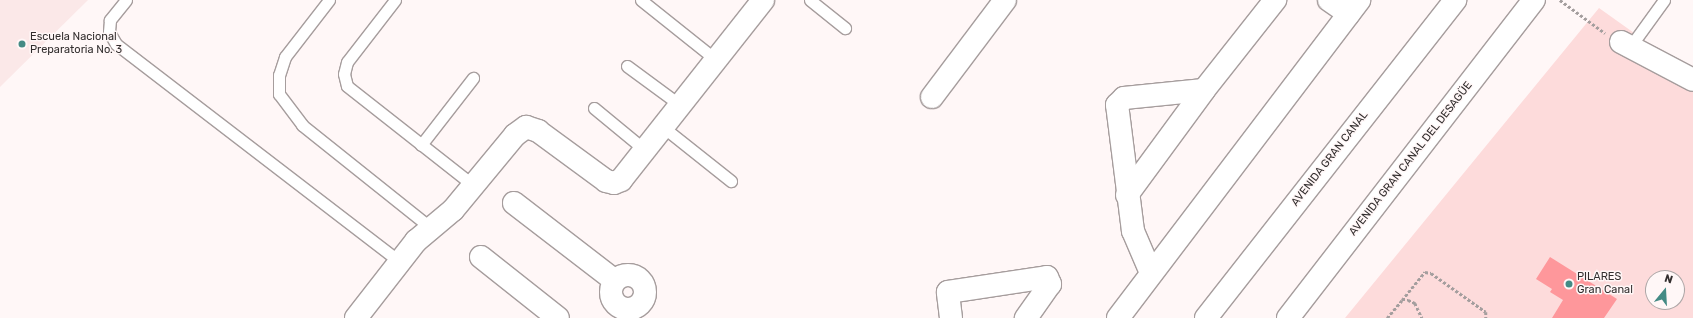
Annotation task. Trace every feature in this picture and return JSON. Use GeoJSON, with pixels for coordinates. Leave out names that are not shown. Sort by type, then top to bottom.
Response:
{"type":"FeatureCollection","features":[{"type":"Feature","properties":{"kind":"street"},"geometry":{"type":"LineString","coordinates":[[356,318],[416,240],[453,210],[515,135],[526,127],[538,131],[598,176],[614,183],[626,175],[715,59],[763,0]]}},
{"type":"Feature","properties":{"kind":"street"},"geometry":{"type":"LineString","coordinates":[[932,97],[1005,0]]}},
{"type":"Feature","properties":{"kind":"street"},"geometry":{"type":"LineString","coordinates":[[1127,195],[1204,90],[1275,0]]}},
{"type":"Feature","properties":{"kind":"street"},"geometry":{"type":"LineString","coordinates":[[1118,318],[1354,7],[1329,0]]}},
{"type":"Feature","properties":{"kind":"street","name":"AVENIDA GRAN CANAL"},"geometry":{"type":"LineString","coordinates":[[1206,318],[1455,0]]}},
{"type":"Feature","properties":{"kind":"street","name":"AVENIDA GRAN CANAL DEL DESAGÜE"},"geometry":{"type":"LineString","coordinates":[[1288,318],[1534,0]]}},
{"type":"Feature","properties":{"kind":"street"},"geometry":{"type":"LineString","coordinates":[[1625,44],[1693,80]]}},
{"type":"Feature","properties":{"kind":"street"},"geometry":{"type":"LineString","coordinates":[[1151,273],[1133,231],[1127,195],[1117,110],[1120,101],[1204,90]]}},
{"type":"Feature","properties":{"kind":"street"},"geometry":{"type":"LineString","coordinates":[[514,204],[614,280]]}},
{"type":"Feature","properties":{"kind":"street"},"geometry":{"type":"LineString","coordinates":[[481,257],[558,318]]}},
{"type":"Feature","properties":{"kind":"street"},"geometry":{"type":"LineString","coordinates":[[625,274],[642,280],[644,298],[639,313],[625,309],[609,310],[610,292],[614,280],[625,274]]}},
{"type":"Feature","properties":{"kind":"street"},"geometry":{"type":"LineString","coordinates":[[951,318],[948,292],[1047,277],[1050,284],[1026,318]]}},
{"type":"Feature","properties":{"kind":"lane"},"geometry":{"type":"LineString","coordinates":[[126,0],[110,20],[109,32],[116,44],[399,261]]}},
{"type":"Feature","properties":{"kind":"lane"},"geometry":{"type":"LineString","coordinates":[[329,0],[285,57],[278,75],[279,94],[302,125],[431,228]]}},
{"type":"Feature","properties":{"kind":"lane"},"geometry":{"type":"LineString","coordinates":[[395,0],[347,62],[344,74],[347,86],[473,185]]}},
{"type":"Feature","properties":{"kind":"lane"},"geometry":{"type":"LineString","coordinates":[[641,0],[715,59]]}},
{"type":"Feature","properties":{"kind":"lane"},"geometry":{"type":"LineString","coordinates":[[810,0],[845,28]]}},
{"type":"Feature","properties":{"kind":"lane"},"geometry":{"type":"LineString","coordinates":[[1625,44],[1664,0]]}},
{"type":"Feature","properties":{"kind":"lane"},"geometry":{"type":"LineString","coordinates":[[627,66],[680,105]]}},
{"type":"Feature","properties":{"kind":"lane"},"geometry":{"type":"LineString","coordinates":[[421,145],[473,78]]}},
{"type":"Feature","properties":{"kind":"lane"},"geometry":{"type":"LineString","coordinates":[[594,108],[645,150]]}},
{"type":"Feature","properties":{"kind":"lane"},"geometry":{"type":"LineString","coordinates":[[663,127],[731,181]]}},
{"type":"Feature","properties":{"kind":"path"},"geometry":{"type":"LineString","coordinates":[[1560,0],[1598,29]]}},
{"type":"Feature","properties":{"kind":"path"},"geometry":{"type":"LineString","coordinates":[[1387,318],[1425,272],[1431,273],[1486,312],[1486,318]]}},
{"type":"Feature","properties":{"kind":"path"},"geometry":{"type":"LineString","coordinates":[[1402,300],[1415,303],[1422,318]]}},
{"type":"Feature","properties":{"kind":"shaded area","name":"Escuela Nacional Preparatoria No. 3"},"geometry":{"type":"Polygon","coordinates":[[[0,0],[88,0],[0,87],[0,0]]]}},
{"type":"Feature","properties":{"kind":"shaded area"},"geometry":{"type":"Polygon","coordinates":[[[1599,8],[1693,75],[1693,318],[1345,318],[1599,8]]]}},
{"type":"Feature","properties":{"kind":"building","name":"PILARES Gran Canal"},"geometry":{"type":"Polygon","coordinates":[[[1550,257],[1617,299],[1604,318],[1552,318],[1563,300],[1550,292],[1552,289],[1536,279],[1550,257]]]}},
{"type":"Feature","properties":{"kind":"place","name":"Escuela Nacional Preparatoria No. 3"},"geometry":{"type":"Point","coordinates":[22,44]}},
{"type":"Feature","properties":{"kind":"place","name":"PILARES Gran Canal"},"geometry":{"type":"Point","coordinates":[1569,284]}}]}
